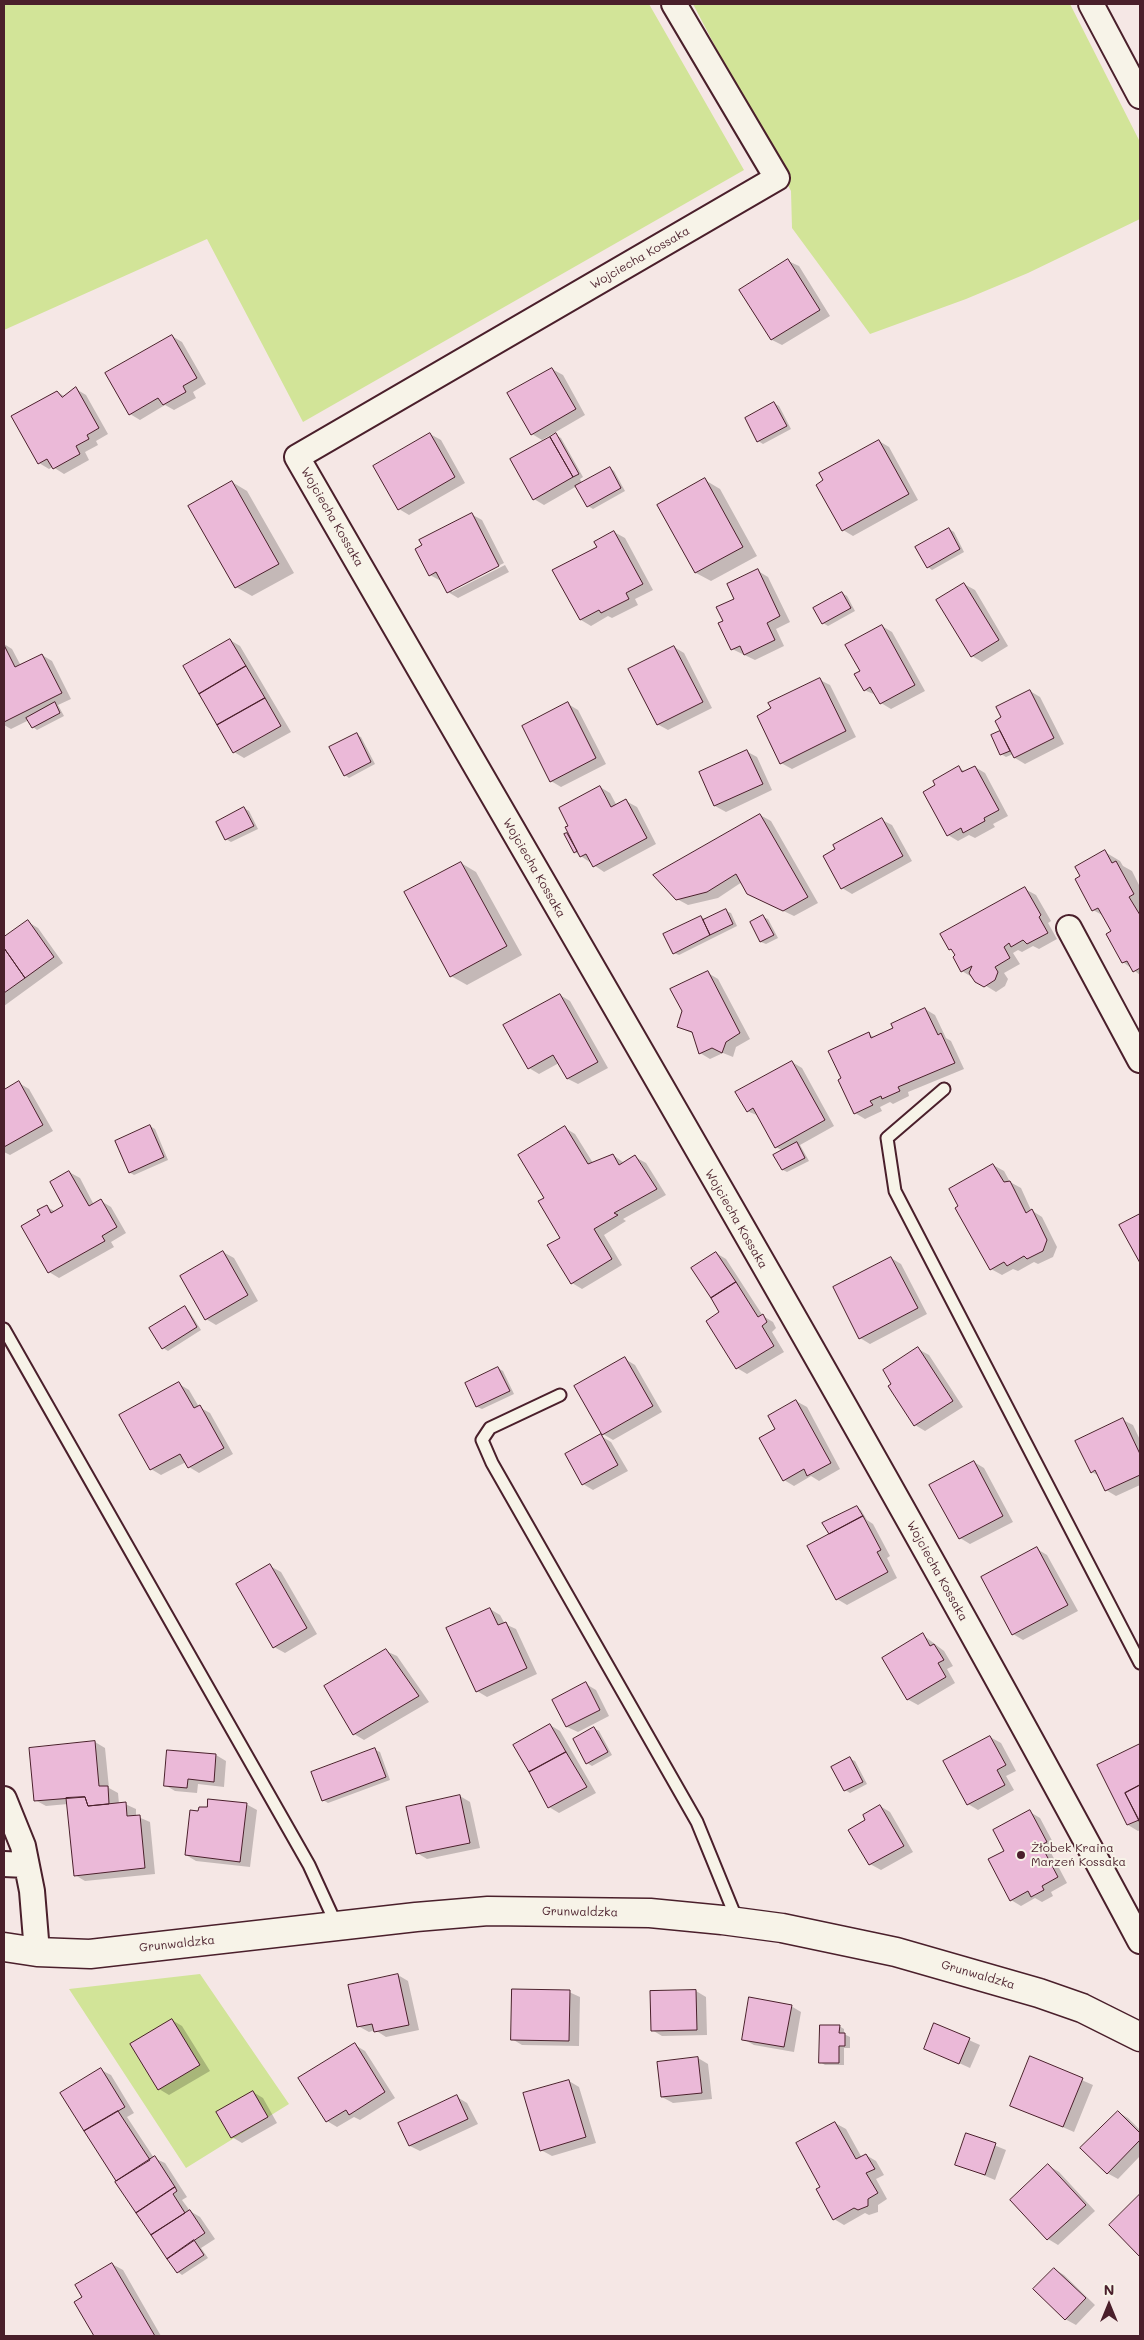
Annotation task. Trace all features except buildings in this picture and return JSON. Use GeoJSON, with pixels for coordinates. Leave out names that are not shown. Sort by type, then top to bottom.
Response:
{"type":"FeatureCollection","features":[{"type":"Feature","properties":{"kind":"street","name":"Wojciecha Kossaka"},"geometry":{"type":"LineString","coordinates":[[674,4],[777,178],[297,457],[822,1368],[1045,1763],[1140,1941]]}},
{"type":"Feature","properties":{"kind":"street"},"geometry":{"type":"LineString","coordinates":[[1091,4],[1140,96]]}},
{"type":"Feature","properties":{"kind":"street"},"geometry":{"type":"LineString","coordinates":[[1068,928],[1140,1060]]}},
{"type":"Feature","properties":{"kind":"street"},"geometry":{"type":"LineString","coordinates":[[4,1799],[23,1846],[15,1864],[32,1891],[37,1952]]}},
{"type":"Feature","properties":{"kind":"street","name":"Grunwaldzka"},"geometry":{"type":"LineString","coordinates":[[4,1947],[37,1952],[90,1954],[488,1911],[650,1913],[737,1922],[831,1937],[956,1968],[1082,2008],[1140,2037]]}},
{"type":"Feature","properties":{"kind":"lane"},"geometry":{"type":"LineString","coordinates":[[944,1089],[887,1138],[895,1191],[1140,1663]]}},
{"type":"Feature","properties":{"kind":"lane"},"geometry":{"type":"LineString","coordinates":[[4,1329],[309,1865],[338,1926]]}},
{"type":"Feature","properties":{"kind":"lane"},"geometry":{"type":"LineString","coordinates":[[560,1395],[490,1428],[482,1440],[492,1463],[602,1659],[697,1822],[737,1922]]}},
{"type":"Feature","properties":{"kind":"green space"},"geometry":{"type":"Polygon","coordinates":[[[4,4],[649,4],[744,170],[303,422],[207,239],[4,330],[4,4]]]}},
{"type":"Feature","properties":{"kind":"green space"},"geometry":{"type":"Polygon","coordinates":[[[693,4],[1070,4],[1140,142],[1140,219],[1028,273],[966,299],[870,334],[792,228],[791,191],[693,4]]]}},
{"type":"Feature","properties":{"kind":"green space"},"geometry":{"type":"Polygon","coordinates":[[[200,1974],[289,2104],[186,2168],[69,1989],[200,1974]]]}},
{"type":"Feature","properties":{"kind":"place","name":"Żłobek Kraina Marzeń Kossaka"},"geometry":{"type":"Point","coordinates":[1021,1855]}}]}
